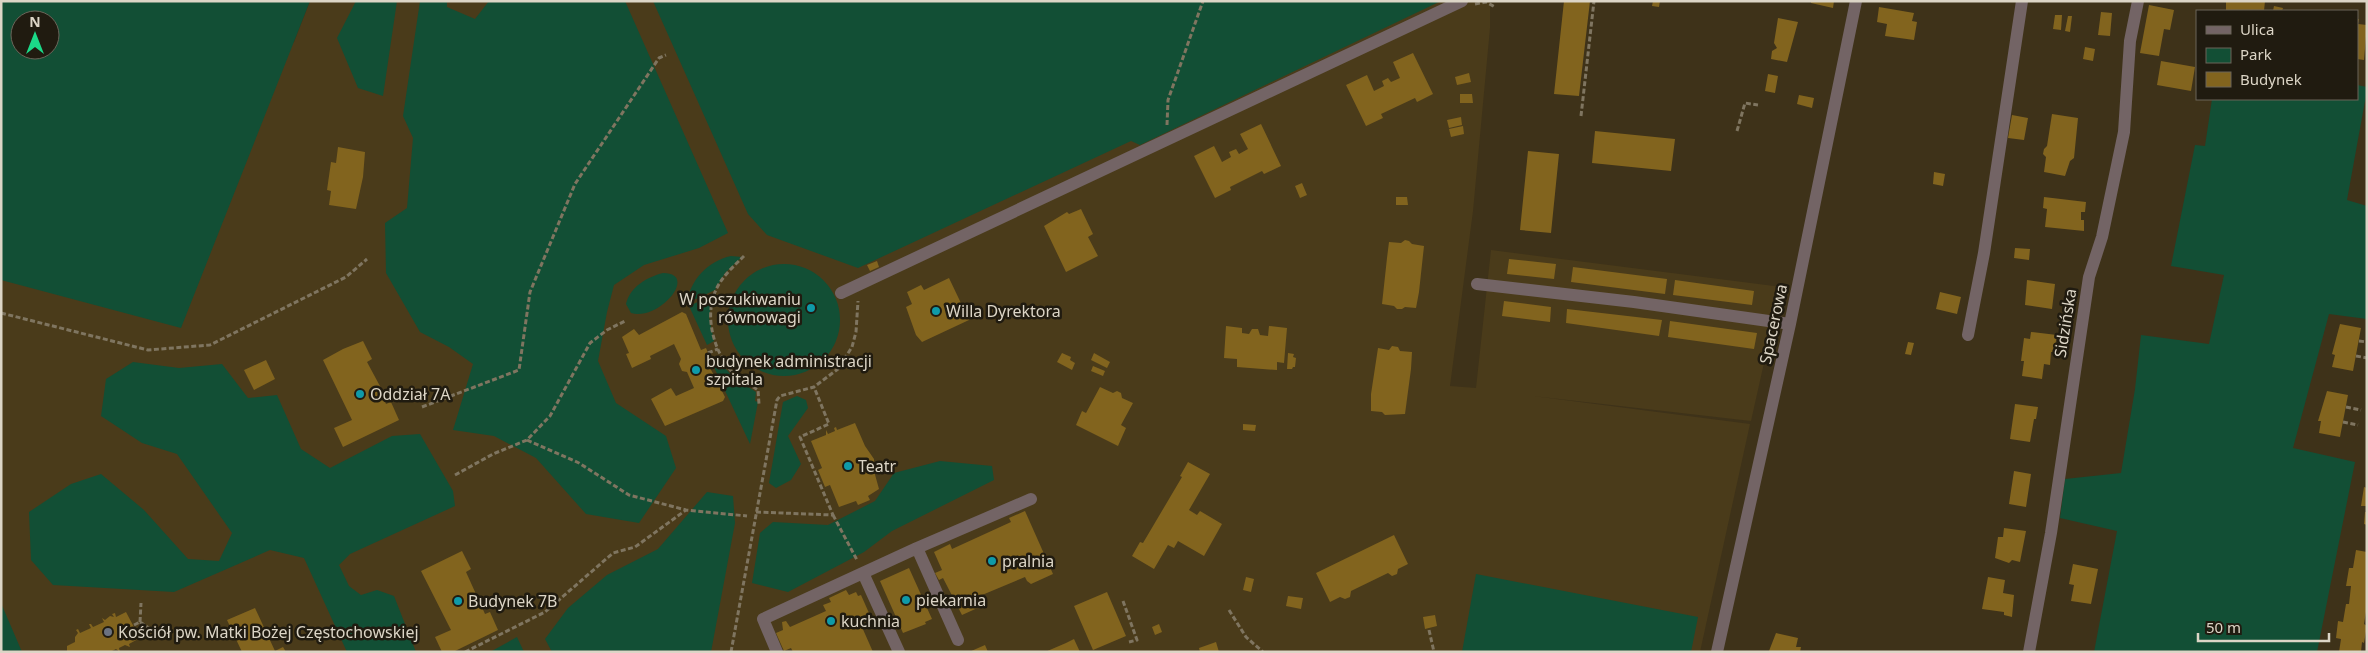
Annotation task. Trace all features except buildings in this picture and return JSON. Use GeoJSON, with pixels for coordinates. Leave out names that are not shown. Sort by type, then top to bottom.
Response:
{"type":"FeatureCollection","features":[{"type":"Feature","properties":{"kind":"street"},"geometry":{"type":"LineString","coordinates":[[841,293],[1462,1]]}},
{"type":"Feature","properties":{"kind":"street","name":"Spacerowa"},"geometry":{"type":"LineString","coordinates":[[1716,652],[1790,324],[1856,1]]}},
{"type":"Feature","properties":{"kind":"street"},"geometry":{"type":"LineString","coordinates":[[1968,335],[1984,254],[2022,1]]}},
{"type":"Feature","properties":{"kind":"street","name":"Sidzińska"},"geometry":{"type":"LineString","coordinates":[[2029,652],[2051,533],[2089,277],[2102,237],[2124,132],[2130,41],[2138,1]]}},
{"type":"Feature","properties":{"kind":"street"},"geometry":{"type":"LineString","coordinates":[[1477,284],[1555,292],[1790,324]]}},
{"type":"Feature","properties":{"kind":"street"},"geometry":{"type":"LineString","coordinates":[[777,652],[763,619],[917,548],[1031,499]]}},
{"type":"Feature","properties":{"kind":"street"},"geometry":{"type":"LineString","coordinates":[[917,548],[958,640]]}},
{"type":"Feature","properties":{"kind":"street"},"geometry":{"type":"LineString","coordinates":[[863,573],[899,652]]}},
{"type":"Feature","properties":{"kind":"path"},"geometry":{"type":"LineString","coordinates":[[1166,140],[1168,100],[1203,1]]}},
{"type":"Feature","properties":{"kind":"path"},"geometry":{"type":"LineString","coordinates":[[1581,116],[1594,1]]}},
{"type":"Feature","properties":{"kind":"path"},"geometry":{"type":"LineString","coordinates":[[422,407],[519,370],[530,292],[575,184],[659,58],[666,55]]}},
{"type":"Feature","properties":{"kind":"path"},"geometry":{"type":"LineString","coordinates":[[1737,131],[1746,103],[1758,106]]}},
{"type":"Feature","properties":{"kind":"path"},"geometry":{"type":"LineString","coordinates":[[744,256],[728,272],[715,292],[710,314],[718,349],[736,376],[758,390],[760,404]]}},
{"type":"Feature","properties":{"kind":"path"},"geometry":{"type":"LineString","coordinates":[[1,313],[148,350],[210,345],[346,277],[367,259]]}},
{"type":"Feature","properties":{"kind":"path"},"geometry":{"type":"LineString","coordinates":[[455,475],[493,454],[527,440],[550,416],[590,343],[607,330],[625,321]]}},
{"type":"Feature","properties":{"kind":"path"},"geometry":{"type":"LineString","coordinates":[[2359,341],[2367,342]]}},
{"type":"Feature","properties":{"kind":"path"},"geometry":{"type":"LineString","coordinates":[[731,652],[777,400],[780,396],[814,387],[838,370],[852,347]]}},
{"type":"Feature","properties":{"kind":"path"},"geometry":{"type":"LineString","coordinates":[[708,354],[718,349]]}},
{"type":"Feature","properties":{"kind":"path"},"geometry":{"type":"LineString","coordinates":[[2356,356],[2367,358]]}},
{"type":"Feature","properties":{"kind":"path"},"geometry":{"type":"LineString","coordinates":[[814,387],[829,424],[800,437],[833,515],[863,573]]}},
{"type":"Feature","properties":{"kind":"path"},"geometry":{"type":"LineString","coordinates":[[2346,407],[2362,410]]}},
{"type":"Feature","properties":{"kind":"path"},"geometry":{"type":"LineString","coordinates":[[2343,422],[2358,425]]}},
{"type":"Feature","properties":{"kind":"path"},"geometry":{"type":"LineString","coordinates":[[527,440],[579,463],[629,495],[686,510],[747,516]]}},
{"type":"Feature","properties":{"kind":"path"},"geometry":{"type":"LineString","coordinates":[[465,652],[545,612],[613,553],[635,547],[686,510]]}},
{"type":"Feature","properties":{"kind":"path"},"geometry":{"type":"LineString","coordinates":[[756,512],[833,515]]}},
{"type":"Feature","properties":{"kind":"path"},"geometry":{"type":"LineString","coordinates":[[1123,601],[1137,640],[1128,642]]}},
{"type":"Feature","properties":{"kind":"path"},"geometry":{"type":"LineString","coordinates":[[140,622],[141,603]]}},
{"type":"Feature","properties":{"kind":"path"},"geometry":{"type":"LineString","coordinates":[[1229,610],[1246,637],[1264,652]]}},
{"type":"Feature","properties":{"kind":"path"},"geometry":{"type":"LineString","coordinates":[[134,625],[140,622]]}},
{"type":"Feature","properties":{"kind":"path"},"geometry":{"type":"LineString","coordinates":[[140,622],[158,634]]}},
{"type":"Feature","properties":{"kind":"path"},"geometry":{"type":"LineString","coordinates":[[1429,630],[1434,652]]}},
{"type":"Feature","properties":{"kind":"shaded area"},"geometry":{"type":"Polygon","coordinates":[[[310,1],[1490,1],[1490,28],[1473,211],[1450,386],[1476,388],[1491,250],[1781,287],[1751,421],[1533,396],[1750,424],[1700,652],[1,652],[1,279],[294,42],[310,1]]]}},
{"type":"Feature","properties":{"kind":"green space"},"geometry":{"type":"Polygon","coordinates":[[[1,1],[310,1],[181,328],[1,280],[1,1]]]}},
{"type":"Feature","properties":{"kind":"green space"},"geometry":{"type":"Polygon","coordinates":[[[356,1],[397,1],[383,96],[358,88],[337,38],[356,1]]]}},
{"type":"Feature","properties":{"kind":"green space"},"geometry":{"type":"Polygon","coordinates":[[[420,1],[447,1],[447,7],[475,19],[489,1],[625,1],[728,233],[699,248],[644,265],[614,285],[598,361],[616,403],[666,436],[676,468],[639,523],[586,514],[536,458],[494,436],[453,430],[473,364],[449,347],[420,332],[386,273],[385,223],[407,208],[413,138],[403,116],[420,1]]]}},
{"type":"Feature","properties":{"kind":"green space"},"geometry":{"type":"Polygon","coordinates":[[[653,1],[1441,1],[1140,145],[1131,141],[858,268],[767,235],[748,214],[653,1]]]}},
{"type":"Feature","properties":{"kind":"green space"},"geometry":{"type":"Polygon","coordinates":[[[2358,85],[2367,87],[2347,200],[2367,206],[2367,319],[2329,314],[2293,448],[2355,462],[2317,652],[2094,652],[2117,531],[2060,518],[2065,479],[2121,473],[2135,389],[2141,335],[2209,344],[2224,275],[2171,266],[2195,145],[2205,146],[2212,100],[2358,100],[2358,85]]]}},
{"type":"Feature","properties":{"kind":"green space"},"geometry":{"type":"Polygon","coordinates":[[[731,256],[742,257],[725,273],[715,290],[687,303],[692,287],[701,273],[715,262],[731,256]]]}},
{"type":"Feature","properties":{"kind":"green space"},"geometry":{"type":"Polygon","coordinates":[[[784,264],[795,265],[805,269],[823,281],[835,299],[839,309],[839,331],[835,341],[823,359],[805,371],[795,375],[784,376],[773,375],[763,371],[745,359],[733,341],[729,331],[728,320],[729,309],[733,299],[745,281],[763,269],[773,265],[784,264]]]}},
{"type":"Feature","properties":{"kind":"green space"},"geometry":{"type":"Polygon","coordinates":[[[663,273],[673,275],[677,280],[676,288],[671,296],[653,310],[642,314],[631,313],[626,304],[635,288],[645,280],[663,273]]]}},
{"type":"Feature","properties":{"kind":"green space"},"geometry":{"type":"Polygon","coordinates":[[[713,295],[709,317],[714,341],[707,345],[689,306],[713,295]]]}},
{"type":"Feature","properties":{"kind":"green space"},"geometry":{"type":"Polygon","coordinates":[[[718,360],[733,377],[756,392],[755,401],[758,402],[750,444],[712,363],[718,360]]]}},
{"type":"Feature","properties":{"kind":"green space"},"geometry":{"type":"Polygon","coordinates":[[[133,362],[179,368],[222,364],[248,398],[277,395],[301,449],[330,468],[392,436],[420,434],[453,491],[455,506],[350,554],[339,565],[349,586],[361,595],[377,590],[394,596],[416,652],[347,652],[304,558],[270,550],[174,592],[53,585],[31,560],[29,512],[71,484],[101,474],[144,510],[188,559],[219,561],[232,533],[177,454],[142,443],[101,416],[106,379],[133,362]]]}},
{"type":"Feature","properties":{"kind":"green space"},"geometry":{"type":"Polygon","coordinates":[[[797,396],[806,400],[808,408],[788,436],[801,464],[791,480],[776,488],[769,483],[783,402],[797,396]]]}},
{"type":"Feature","properties":{"kind":"green space"},"geometry":{"type":"Polygon","coordinates":[[[940,461],[992,466],[994,480],[892,531],[864,552],[788,592],[752,583],[760,533],[773,522],[828,525],[875,501],[894,473],[940,461]]]}},
{"type":"Feature","properties":{"kind":"green space"},"geometry":{"type":"Polygon","coordinates":[[[707,492],[733,496],[735,523],[711,652],[552,652],[545,639],[568,608],[607,575],[658,549],[707,492]]]}},
{"type":"Feature","properties":{"kind":"green space"},"geometry":{"type":"Polygon","coordinates":[[[1476,574],[1698,617],[1691,652],[1462,652],[1476,574]]]}},
{"type":"Feature","properties":{"kind":"green space"},"geometry":{"type":"Polygon","coordinates":[[[1,603],[22,652],[1,652],[1,603]]]}},
{"type":"Feature","properties":{"kind":"green space"},"geometry":{"type":"Polygon","coordinates":[[[517,637],[524,652],[490,652],[517,637]]]}},
{"type":"Feature","properties":{"kind":"place","name":"W poszukiwaniu równowagi"},"geometry":{"type":"Point","coordinates":[811,308]}},
{"type":"Feature","properties":{"kind":"place","name":"Willa Dyrektora"},"geometry":{"type":"Point","coordinates":[936,311]}},
{"type":"Feature","properties":{"kind":"place","name":"budynek administracji szpitala"},"geometry":{"type":"Point","coordinates":[696,370]}},
{"type":"Feature","properties":{"kind":"place","name":"Oddział 7A"},"geometry":{"type":"Point","coordinates":[360,394]}},
{"type":"Feature","properties":{"kind":"place","name":"Teatr"},"geometry":{"type":"Point","coordinates":[848,466]}},
{"type":"Feature","properties":{"kind":"place","name":"pralnia"},"geometry":{"type":"Point","coordinates":[992,561]}},
{"type":"Feature","properties":{"kind":"place","name":"piekarnia"},"geometry":{"type":"Point","coordinates":[906,600]}},
{"type":"Feature","properties":{"kind":"place","name":"Budynek 7B"},"geometry":{"type":"Point","coordinates":[458,601]}},
{"type":"Feature","properties":{"kind":"place","name":"kuchnia"},"geometry":{"type":"Point","coordinates":[831,621]}},
{"type":"Feature","properties":{"kind":"place","name":"Kościół pw. Matki Bożej Częstochowskiej"},"geometry":{"type":"Point","coordinates":[108,632]}}]}
